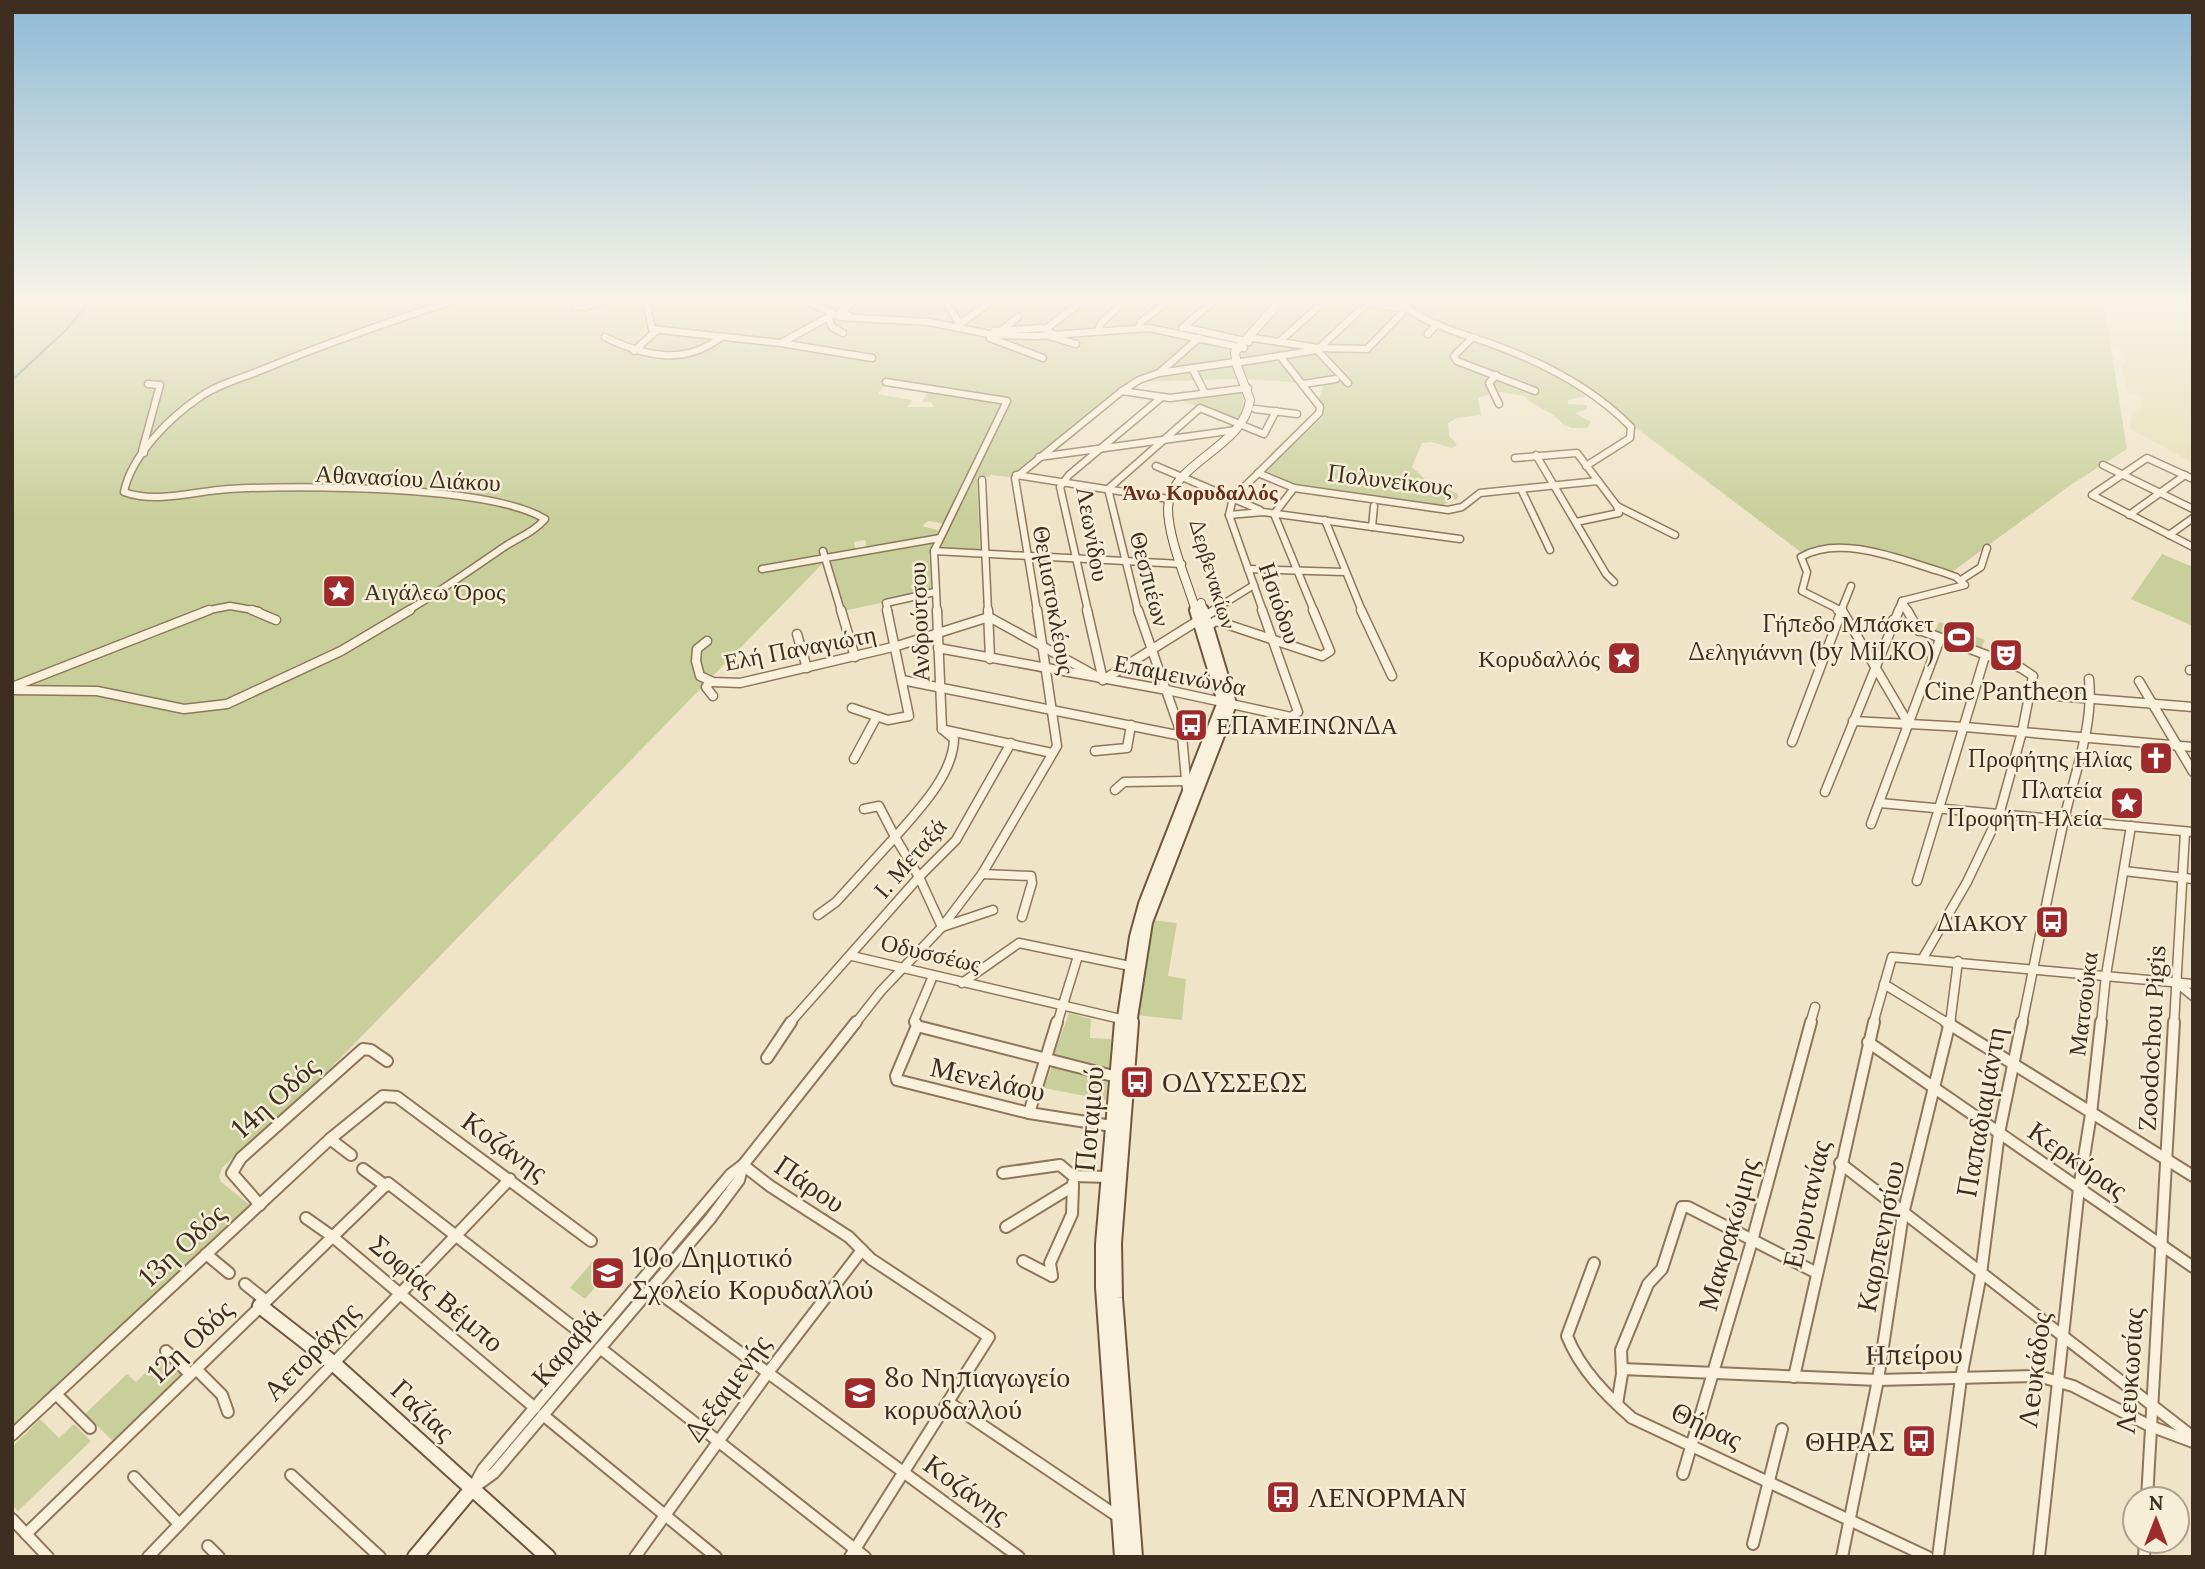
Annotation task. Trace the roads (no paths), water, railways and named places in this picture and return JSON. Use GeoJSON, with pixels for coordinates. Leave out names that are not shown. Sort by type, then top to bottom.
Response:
{"type":"FeatureCollection","features":[{"type":"Feature","properties":{"kind":"street","name":"Αθανασίου Διάκου"},"geometry":{"type":"LineString","coordinates":[[12,688],[97,691],[184,709],[227,704],[341,651],[446,588],[508,544],[533,532],[545,519],[541,513],[527,507],[491,499],[447,495],[247,489],[153,497],[127,495],[124,492],[125,483],[144,453],[188,406],[212,389],[256,371]]}},
{"type":"Feature","properties":{"kind":"street"},"geometry":{"type":"LineString","coordinates":[[1016,475],[1122,391],[1139,380],[1171,371]]}},
{"type":"Feature","properties":{"kind":"street"},"geometry":{"type":"LineString","coordinates":[[1194,371],[1205,393]]}},
{"type":"Feature","properties":{"kind":"street"},"geometry":{"type":"LineString","coordinates":[[1242,371],[1248,388],[1249,407],[1242,427]]}},
{"type":"Feature","properties":{"kind":"street"},"geometry":{"type":"LineString","coordinates":[[1244,371],[1255,387],[1255,409],[1297,414]]}},
{"type":"Feature","properties":{"kind":"street"},"geometry":{"type":"LineString","coordinates":[[1293,371],[1320,407],[1318,415],[1233,498],[1229,515],[1274,513],[1460,539]]}},
{"type":"Feature","properties":{"kind":"street"},"geometry":{"type":"LineString","coordinates":[[1340,371],[1348,383]]}},
{"type":"Feature","properties":{"kind":"street"},"geometry":{"type":"LineString","coordinates":[[1486,371],[1535,391]]}},
{"type":"Feature","properties":{"kind":"street"},"geometry":{"type":"LineString","coordinates":[[1547,371],[1605,402],[1632,431],[1630,438],[1586,466]]}},
{"type":"Feature","properties":{"kind":"street"},"geometry":{"type":"LineString","coordinates":[[1496,375],[1489,383],[1499,404]]}},
{"type":"Feature","properties":{"kind":"street"},"geometry":{"type":"LineString","coordinates":[[1303,384],[1336,379]]}},
{"type":"Feature","properties":{"kind":"street","name":"Ανδρούτσου"},"geometry":{"type":"LineString","coordinates":[[886,383],[1007,401],[934,551],[943,729],[954,739],[956,747],[931,790],[895,837]]}},
{"type":"Feature","properties":{"kind":"street"},"geometry":{"type":"LineString","coordinates":[[144,453],[142,451],[148,436],[151,407],[160,385],[148,384]]}},
{"type":"Feature","properties":{"kind":"street"},"geometry":{"type":"LineString","coordinates":[[1122,391],[1162,397],[1248,388]]}},
{"type":"Feature","properties":{"kind":"street","name":"Λεωνίδου"},"geometry":{"type":"LineString","coordinates":[[1103,680],[1061,493],[1062,482],[1162,397]]}},
{"type":"Feature","properties":{"kind":"street"},"geometry":{"type":"LineString","coordinates":[[1108,489],[1200,408],[1264,434],[1276,411]]}},
{"type":"Feature","properties":{"kind":"street","name":"Δερβενακίων"},"geometry":{"type":"LineString","coordinates":[[1227,703],[1209,626],[1202,617],[1182,564],[1168,516],[1169,499],[1185,479],[1242,427],[1255,409]]}},
{"type":"Feature","properties":{"kind":"street"},"geometry":{"type":"LineString","coordinates":[[1037,458],[1242,427]]}},
{"type":"Feature","properties":{"kind":"street"},"geometry":{"type":"LineString","coordinates":[[1515,458],[1575,452],[1617,506],[1675,535]]}},
{"type":"Feature","properties":{"kind":"street"},"geometry":{"type":"LineString","coordinates":[[1536,455],[1606,575],[1614,582]]}},
{"type":"Feature","properties":{"kind":"street"},"geometry":{"type":"LineString","coordinates":[[2193,479],[2148,458],[2092,496],[2193,547]]}},
{"type":"Feature","properties":{"kind":"street"},"geometry":{"type":"LineString","coordinates":[[2102,465],[2193,509]]}},
{"type":"Feature","properties":{"kind":"street"},"geometry":{"type":"LineString","coordinates":[[1156,466],[1263,512]]}},
{"type":"Feature","properties":{"kind":"street","name":"Πολυνείκους"},"geometry":{"type":"LineString","coordinates":[[1258,473],[1294,488],[1448,510],[1462,507],[1480,493],[1598,481]]}},
{"type":"Feature","properties":{"kind":"street"},"geometry":{"type":"LineString","coordinates":[[1016,475],[1169,499]]}},
{"type":"Feature","properties":{"kind":"street","name":"Θεμιστοκλέους"},"geometry":{"type":"LineString","coordinates":[[942,927],[999,848],[1058,740],[1016,475]]}},
{"type":"Feature","properties":{"kind":"street"},"geometry":{"type":"LineString","coordinates":[[2129,515],[2185,475]]}},
{"type":"Feature","properties":{"kind":"street","name":"Δερβενακίων"},"geometry":{"type":"LineString","coordinates":[[1185,479],[1178,492],[1174,510],[1227,703]]}},
{"type":"Feature","properties":{"kind":"street"},"geometry":{"type":"LineString","coordinates":[[982,480],[990,659]]}},
{"type":"Feature","properties":{"kind":"street"},"geometry":{"type":"LineString","coordinates":[[1274,513],[1294,488]]}},
{"type":"Feature","properties":{"kind":"street","name":"Θεσπιέων"},"geometry":{"type":"LineString","coordinates":[[1108,489],[1150,650],[1182,736],[1187,796]]}},
{"type":"Feature","properties":{"kind":"street"},"geometry":{"type":"LineString","coordinates":[[1521,489],[1550,551]]}},
{"type":"Feature","properties":{"kind":"street"},"geometry":{"type":"LineString","coordinates":[[1372,527],[1374,506]]}},
{"type":"Feature","properties":{"kind":"street"},"geometry":{"type":"LineString","coordinates":[[1576,522],[1617,515],[1617,506]]}},
{"type":"Feature","properties":{"kind":"street"},"geometry":{"type":"LineString","coordinates":[[1209,626],[1215,621],[1220,622],[1322,656],[1330,651],[1274,513]]}},
{"type":"Feature","properties":{"kind":"street","name":"Ησιόδου"},"geometry":{"type":"LineString","coordinates":[[1229,515],[1298,712],[1291,717]]}},
{"type":"Feature","properties":{"kind":"street"},"geometry":{"type":"LineString","coordinates":[[2169,535],[2193,518]]}},
{"type":"Feature","properties":{"kind":"street"},"geometry":{"type":"LineString","coordinates":[[1325,520],[1345,572],[1392,676]]}},
{"type":"Feature","properties":{"kind":"street"},"geometry":{"type":"LineString","coordinates":[[762,569],[824,555],[940,538]]}},
{"type":"Feature","properties":{"kind":"street"},"geometry":{"type":"LineString","coordinates":[[1902,601],[1962,588],[1965,585],[1961,580],[1880,553],[1823,548],[1806,551],[1801,557],[1807,572],[1802,591],[1843,612],[1908,723]]}},
{"type":"Feature","properties":{"kind":"street"},"geometry":{"type":"LineString","coordinates":[[1961,580],[1981,568],[1987,548]]}},
{"type":"Feature","properties":{"kind":"street"},"geometry":{"type":"LineString","coordinates":[[934,551],[1182,564]]}},
{"type":"Feature","properties":{"kind":"street"},"geometry":{"type":"LineString","coordinates":[[824,555],[855,657]]}},
{"type":"Feature","properties":{"kind":"street"},"geometry":{"type":"LineString","coordinates":[[1248,569],[1345,572]]}},
{"type":"Feature","properties":{"kind":"street"},"geometry":{"type":"LineString","coordinates":[[989,617],[1103,680],[1254,585]]}},
{"type":"Feature","properties":{"kind":"street"},"geometry":{"type":"LineString","coordinates":[[1792,742],[1851,586]]}},
{"type":"Feature","properties":{"kind":"street"},"geometry":{"type":"LineString","coordinates":[[852,708],[876,718],[906,719],[910,715],[886,603],[935,592]]}},
{"type":"Feature","properties":{"kind":"street"},"geometry":{"type":"LineString","coordinates":[[1825,792],[1902,601]]}},
{"type":"Feature","properties":{"kind":"street"},"geometry":{"type":"LineString","coordinates":[[1902,601],[1919,631]]}},
{"type":"Feature","properties":{"kind":"street"},"geometry":{"type":"LineString","coordinates":[[12,688],[215,607],[230,607],[267,615],[276,620]]}},
{"type":"Feature","properties":{"kind":"street","name":"Ελή Παναγιώτη"},"geometry":{"type":"LineString","coordinates":[[707,641],[697,649],[695,659],[701,676],[709,683],[740,682],[894,648],[989,617]]}},
{"type":"Feature","properties":{"kind":"street"},"geometry":{"type":"LineString","coordinates":[[1893,620],[2021,668],[2033,676],[2032,694],[1999,815],[1967,882],[1923,958],[2193,984]]}},
{"type":"Feature","properties":{"kind":"street"},"geometry":{"type":"LineString","coordinates":[[797,634],[807,668]]}},
{"type":"Feature","properties":{"kind":"street"},"geometry":{"type":"LineString","coordinates":[[1871,824],[1940,639]]}},
{"type":"Feature","properties":{"kind":"street","name":"Επαμεινώνδα"},"geometry":{"type":"LineString","coordinates":[[938,648],[1167,690],[1291,717]]}},
{"type":"Feature","properties":{"kind":"street"},"geometry":{"type":"LineString","coordinates":[[1917,881],[1941,809],[1985,656]]}},
{"type":"Feature","properties":{"kind":"street","name":"Παπαδιαμάντη"},"geometry":{"type":"LineString","coordinates":[[1938,1557],[1961,1378],[1981,1274],[1998,1133],[2064,820],[2084,740],[2091,699],[2089,679]]}},
{"type":"Feature","properties":{"kind":"street"},"geometry":{"type":"LineString","coordinates":[[902,680],[1182,736]]}},
{"type":"Feature","properties":{"kind":"street"},"geometry":{"type":"LineString","coordinates":[[2139,681],[2193,772]]}},
{"type":"Feature","properties":{"kind":"street"},"geometry":{"type":"LineString","coordinates":[[709,683],[706,687],[713,696]]}},
{"type":"Feature","properties":{"kind":"street"},"geometry":{"type":"LineString","coordinates":[[2032,694],[2193,707]]}},
{"type":"Feature","properties":{"kind":"street","name":"Ποταμού"},"geometry":{"type":"LineString","coordinates":[[1135,1557],[1114,1243],[1130,966],[1141,914],[1227,703]]}},
{"type":"Feature","properties":{"kind":"street","name":"Ποταμού"},"geometry":{"type":"LineString","coordinates":[[1122,1557],[1104,1298],[1103,1244],[1116,1077],[1152,908],[1227,703]]}},
{"type":"Feature","properties":{"kind":"street"},"geometry":{"type":"LineString","coordinates":[[854,759],[876,718]]}},
{"type":"Feature","properties":{"kind":"street"},"geometry":{"type":"LineString","coordinates":[[1853,721],[1965,727],[2084,740],[2193,747]]}},
{"type":"Feature","properties":{"kind":"street"},"geometry":{"type":"LineString","coordinates":[[1095,751],[1127,748],[1132,726]]}},
{"type":"Feature","properties":{"kind":"street"},"geometry":{"type":"LineString","coordinates":[[943,729],[1052,753]]}},
{"type":"Feature","properties":{"kind":"street","name":"Ι. Μεταξά"},"geometry":{"type":"LineString","coordinates":[[852,956],[919,877],[956,840],[1011,743]]}},
{"type":"Feature","properties":{"kind":"street"},"geometry":{"type":"LineString","coordinates":[[1115,790],[1124,782],[1186,780]]}},
{"type":"Feature","properties":{"kind":"street"},"geometry":{"type":"LineString","coordinates":[[1880,803],[2189,832]]}},
{"type":"Feature","properties":{"kind":"street"},"geometry":{"type":"LineString","coordinates":[[864,809],[879,806],[919,877],[942,927],[993,910]]}},
{"type":"Feature","properties":{"kind":"street","name":"Ματσούκα"},"geometry":{"type":"LineString","coordinates":[[2079,1188],[2091,1114],[2106,975],[2131,826]]}},
{"type":"Feature","properties":{"kind":"street","name":"Zoodochou Pigis"},"geometry":{"type":"LineString","coordinates":[[2161,1246],[2176,982],[2188,879],[2189,832]]}},
{"type":"Feature","properties":{"kind":"street"},"geometry":{"type":"LineString","coordinates":[[818,915],[836,902],[895,837]]}},
{"type":"Feature","properties":{"kind":"street"},"geometry":{"type":"LineString","coordinates":[[2124,872],[2188,879]]}},
{"type":"Feature","properties":{"kind":"street"},"geometry":{"type":"LineString","coordinates":[[982,874],[1031,876],[1032,883],[1022,917]]}},
{"type":"Feature","properties":{"kind":"street","name":"Καραβά"},"geometry":{"type":"LineString","coordinates":[[415,1557],[471,1490],[494,1473],[539,1412],[731,1174],[743,1165],[901,969],[942,927]]}},
{"type":"Feature","properties":{"kind":"street"},"geometry":{"type":"LineString","coordinates":[[962,983],[1019,943],[1130,966]]}},
{"type":"Feature","properties":{"kind":"street","name":"Οδυσσέως"},"geometry":{"type":"LineString","coordinates":[[767,1058],[784,1030],[838,967],[852,956],[1126,1021]]}},
{"type":"Feature","properties":{"kind":"street"},"geometry":{"type":"LineString","coordinates":[[1029,1113],[1078,956]]}},
{"type":"Feature","properties":{"kind":"street","name":"Ευρυτανίας"},"geometry":{"type":"LineString","coordinates":[[1794,1377],[1815,1272],[1868,1042],[1892,957],[1923,958]]}},
{"type":"Feature","properties":{"kind":"street","name":"Καρπενησίου"},"geometry":{"type":"LineString","coordinates":[[1842,1557],[1878,1380],[1903,1214],[1950,1024],[1958,961]]}},
{"type":"Feature","properties":{"kind":"street"},"geometry":{"type":"LineString","coordinates":[[933,976],[914,1021],[917,1026],[1116,1077]]}},
{"type":"Feature","properties":{"kind":"street"},"geometry":{"type":"LineString","coordinates":[[2176,982],[2193,996]]}},
{"type":"Feature","properties":{"kind":"street"},"geometry":{"type":"LineString","coordinates":[[1884,984],[2193,1176]]}},
{"type":"Feature","properties":{"kind":"street","name":"Μακρακώμης"},"geometry":{"type":"LineString","coordinates":[[1684,1474],[1711,1373],[1752,1241],[1815,1007]]}},
{"type":"Feature","properties":{"kind":"street","name":"Μενελάου"},"geometry":{"type":"LineString","coordinates":[[917,1026],[896,1076],[897,1080],[1029,1113],[1112,1126]]}},
{"type":"Feature","properties":{"kind":"street","name":"Κερκύρας"},"geometry":{"type":"LineString","coordinates":[[1868,1042],[2193,1268]]}},
{"type":"Feature","properties":{"kind":"street","name":"14η Οδός"},"geometry":{"type":"LineString","coordinates":[[260,1205],[232,1174],[240,1157],[363,1049],[371,1049],[387,1061]]}},
{"type":"Feature","properties":{"kind":"street","name":"13η Οδός"},"geometry":{"type":"LineString","coordinates":[[12,1435],[331,1139],[379,1098],[387,1095]]}},
{"type":"Feature","properties":{"kind":"street","name":"Κοζάνης"},"geometry":{"type":"LineString","coordinates":[[387,1095],[397,1097],[591,1241]]}},
{"type":"Feature","properties":{"kind":"street"},"geometry":{"type":"LineString","coordinates":[[331,1139],[351,1155]]}},
{"type":"Feature","properties":{"kind":"street"},"geometry":{"type":"LineString","coordinates":[[1840,1163],[2193,1437]]}},
{"type":"Feature","properties":{"kind":"street","name":"Καραβά"},"geometry":{"type":"LineString","coordinates":[[595,1344],[651,1287],[739,1180],[743,1165]]}},
{"type":"Feature","properties":{"kind":"street","name":"Πάρου"},"geometry":{"type":"LineString","coordinates":[[743,1165],[769,1186],[849,1237],[871,1259],[989,1337],[948,1402]]}},
{"type":"Feature","properties":{"kind":"street"},"geometry":{"type":"LineString","coordinates":[[1003,1172],[1060,1165],[1073,1181],[1072,1214],[1050,1263],[1052,1276],[1023,1261]]}},
{"type":"Feature","properties":{"kind":"street"},"geometry":{"type":"LineString","coordinates":[[363,1169],[387,1184],[595,1344],[857,1554],[903,1473],[948,1402],[1120,1518]]}},
{"type":"Feature","properties":{"kind":"street"},"geometry":{"type":"LineString","coordinates":[[1006,1227],[1073,1181],[1108,1177]]}},
{"type":"Feature","properties":{"kind":"street","name":"Αετοράχης"},"geometry":{"type":"LineString","coordinates":[[148,1557],[510,1179]]}},
{"type":"Feature","properties":{"kind":"street","name":"12η Οδός"},"geometry":{"type":"LineString","coordinates":[[26,1534],[387,1184]]}},
{"type":"Feature","properties":{"kind":"street","name":"Λeυκάδος"},"geometry":{"type":"LineString","coordinates":[[2039,1557],[2079,1188]]}},
{"type":"Feature","properties":{"kind":"street"},"geometry":{"type":"LineString","coordinates":[[1618,1404],[1621,1350],[1632,1329],[1648,1284],[1662,1269],[1680,1208],[1683,1206],[1815,1272]]}},
{"type":"Feature","properties":{"kind":"street","name":"Σοφίας Βέμπο"},"geometry":{"type":"LineString","coordinates":[[306,1218],[333,1237],[539,1412],[716,1557]]}},
{"type":"Feature","properties":{"kind":"street","name":"Λευκωσίας"},"geometry":{"type":"LineString","coordinates":[[2148,1485],[2161,1246]]}},
{"type":"Feature","properties":{"kind":"street","name":"Δεξαμενής"},"geometry":{"type":"LineString","coordinates":[[635,1557],[767,1374],[862,1250]]}},
{"type":"Feature","properties":{"kind":"street"},"geometry":{"type":"LineString","coordinates":[[206,1254],[229,1273]]}},
{"type":"Feature","properties":{"kind":"street","name":"Θήρας"},"geometry":{"type":"LineString","coordinates":[[1594,1263],[1567,1336],[1589,1372],[1632,1418],[1928,1557]]}},
{"type":"Feature","properties":{"kind":"street","name":"Γαζίας"},"geometry":{"type":"LineString","coordinates":[[245,1284],[263,1304],[333,1363],[548,1557]]}},
{"type":"Feature","properties":{"kind":"street","name":"Κοζάνης"},"geometry":{"type":"LineString","coordinates":[[651,1287],[1019,1557]]}},
{"type":"Feature","properties":{"kind":"street"},"geometry":{"type":"LineString","coordinates":[[166,1351],[222,1395],[228,1412]]}},
{"type":"Feature","properties":{"kind":"street","name":"Ηπείρου"},"geometry":{"type":"LineString","coordinates":[[1622,1369],[1878,1380],[2038,1376],[2057,1380],[2150,1426],[2193,1442]]}},
{"type":"Feature","properties":{"kind":"street"},"geometry":{"type":"LineString","coordinates":[[56,1394],[90,1428]]}},
{"type":"Feature","properties":{"kind":"street"},"geometry":{"type":"LineString","coordinates":[[1753,1544],[1782,1429]]}},
{"type":"Feature","properties":{"kind":"street"},"geometry":{"type":"LineString","coordinates":[[291,1475],[380,1557]]}},
{"type":"Feature","properties":{"kind":"street"},"geometry":{"type":"LineString","coordinates":[[134,1477],[179,1524]]}},
{"type":"Feature","properties":{"kind":"street"},"geometry":{"type":"LineString","coordinates":[[12,1519],[48,1557]]}},
{"type":"Feature","properties":{"kind":"street"},"geometry":{"type":"LineString","coordinates":[[208,1546],[219,1557]]}},
{"type":"Feature","properties":{"kind":"waterway"},"geometry":{"type":"LineString","coordinates":[[12,380],[21,371]]}},
{"type":"Feature","properties":{"kind":"place","name":"Αιγάλεω Όρος"},"geometry":{"type":"Point","coordinates":[339,591]}},
{"type":"Feature","properties":{"kind":"place","name":"Γήπεδο Μπάσκετ Δεληγιάννη (by MiLKO)"},"geometry":{"type":"Point","coordinates":[1959,637]}},
{"type":"Feature","properties":{"kind":"place","name":"Cine Pantheon"},"geometry":{"type":"Point","coordinates":[2006,655]}},
{"type":"Feature","properties":{"kind":"place","name":"Κορυδαλλός"},"geometry":{"type":"Point","coordinates":[1624,658]}},
{"type":"Feature","properties":{"kind":"place","name":"ΕΠΑΜΕΙΝΩΝΔΑ"},"geometry":{"type":"Point","coordinates":[1191,725]}},
{"type":"Feature","properties":{"kind":"place","name":"Προφήτης Ηλίας"},"geometry":{"type":"Point","coordinates":[2156,758]}},
{"type":"Feature","properties":{"kind":"place","name":"Πλατεία Προφήτη Ηλεία"},"geometry":{"type":"Point","coordinates":[2127,803]}},
{"type":"Feature","properties":{"kind":"place","name":"ΔΙΑΚΟΥ"},"geometry":{"type":"Point","coordinates":[2052,922]}},
{"type":"Feature","properties":{"kind":"place","name":"ΟΔYΣΣΕΩΣ"},"geometry":{"type":"Point","coordinates":[1137,1082]}},
{"type":"Feature","properties":{"kind":"place","name":"10ο Δημοτικό Σχολείο Κορυδαλλού"},"geometry":{"type":"Point","coordinates":[608,1273]}},
{"type":"Feature","properties":{"kind":"place","name":"8ο Νηπιαγωγείο κορυδαλλού"},"geometry":{"type":"Point","coordinates":[860,1393]}},
{"type":"Feature","properties":{"kind":"place","name":"ΘΗΡΑΣ"},"geometry":{"type":"Point","coordinates":[1919,1441]}},
{"type":"Feature","properties":{"kind":"place","name":"ΛΕΝΟΡΜΑΝ"},"geometry":{"type":"Point","coordinates":[1283,1497]}},
{"type":"Feature","properties":{"kind":"district","name":"Άνω Κορυδαλλός"},"geometry":{"type":"Point","coordinates":[1200,492]}}]}
